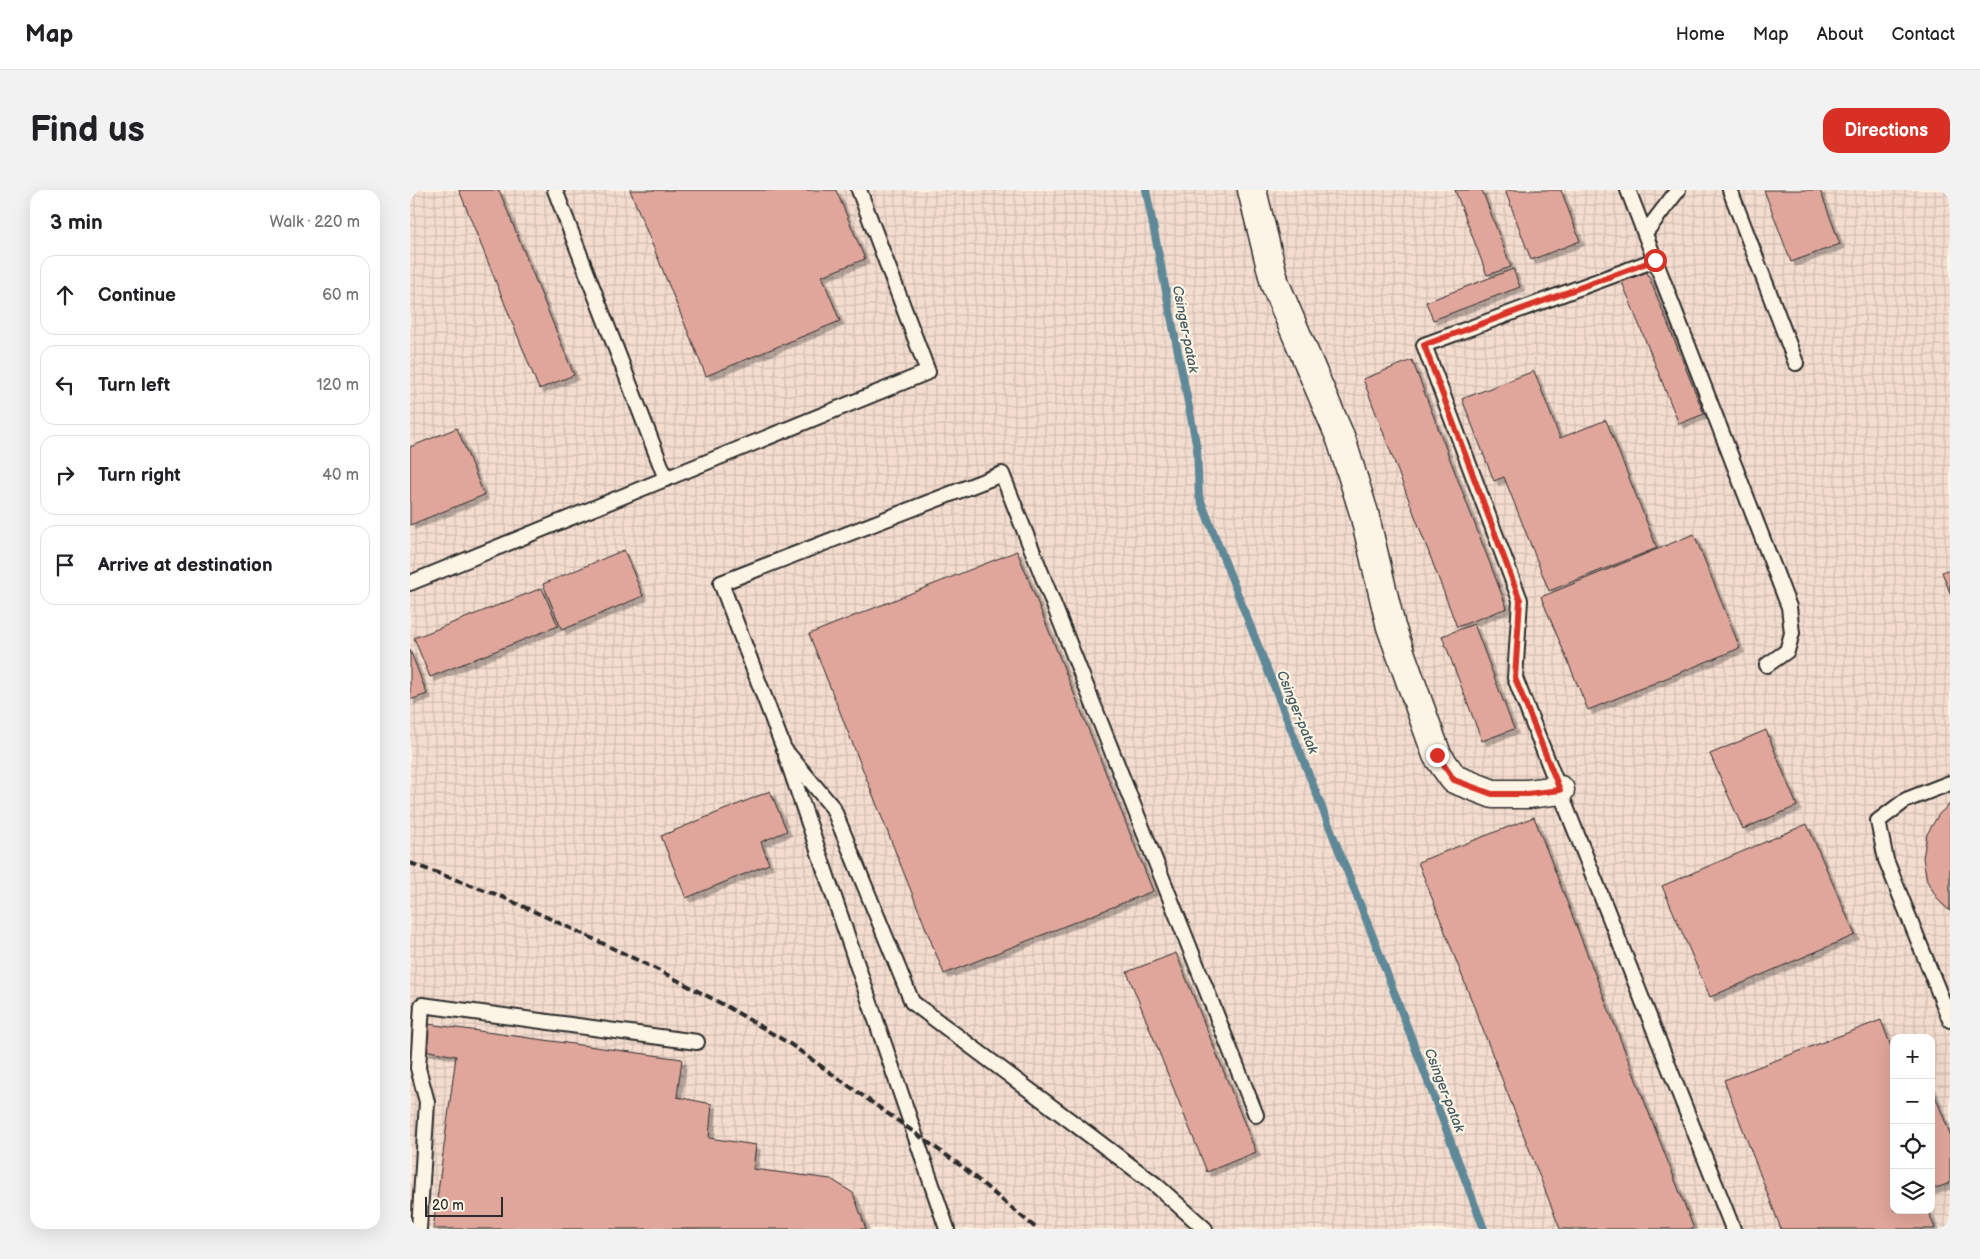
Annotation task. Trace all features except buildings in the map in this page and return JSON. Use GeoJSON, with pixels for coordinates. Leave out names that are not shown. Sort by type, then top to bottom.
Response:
{"type":"FeatureCollection","features":[{"type":"Feature","properties":{"kind":"street"},"geometry":{"type":"LineString","coordinates":[[1252,190],[1275,284],[1341,439],[1364,514],[1391,627],[1437,755],[1454,780],[1492,794],[1528,794],[1560,790]]}},
{"type":"Feature","properties":{"kind":"lane"},"geometry":{"type":"LineString","coordinates":[[555,190],[666,479]]}},
{"type":"Feature","properties":{"kind":"lane"},"geometry":{"type":"LineString","coordinates":[[410,583],[928,372],[859,190]]}},
{"type":"Feature","properties":{"kind":"lane"},"geometry":{"type":"LineString","coordinates":[[1628,190],[1789,607],[1792,633],[1787,650],[1767,665]]}},
{"type":"Feature","properties":{"kind":"lane"},"geometry":{"type":"LineString","coordinates":[[1645,233],[1678,190]]}},
{"type":"Feature","properties":{"kind":"lane"},"geometry":{"type":"LineString","coordinates":[[1730,190],[1796,364]]}},
{"type":"Feature","properties":{"kind":"lane"},"geometry":{"type":"LineString","coordinates":[[1655,260],[1424,345],[1520,600],[1515,678],[1733,1229]]}},
{"type":"Feature","properties":{"kind":"lane"},"geometry":{"type":"LineString","coordinates":[[947,1229],[784,749],[721,583],[1002,474],[1256,1115]]}},
{"type":"Feature","properties":{"kind":"lane"},"geometry":{"type":"LineString","coordinates":[[784,749],[833,808],[912,1002],[1156,1185],[1205,1229]]}},
{"type":"Feature","properties":{"kind":"lane"},"geometry":{"type":"LineString","coordinates":[[1950,783],[1906,800],[1878,821],[1886,860],[1950,1020]]}},
{"type":"Feature","properties":{"kind":"lane"},"geometry":{"type":"LineString","coordinates":[[419,1229],[428,1102],[418,1068],[422,1005],[697,1042]]}},
{"type":"Feature","properties":{"kind":"shaded area"},"geometry":{"type":"Polygon","coordinates":[[[410,190],[1950,190],[1950,1229],[410,1229],[410,190]]]}},
{"type":"Feature","properties":{"kind":"waterway","name":"Csinger-patak"},"geometry":{"type":"LineString","coordinates":[[1146,190],[1197,448],[1199,496],[1375,942],[1484,1229]]}},
{"type":"Feature","properties":{"kind":"railway"},"geometry":{"type":"LineString","coordinates":[[410,863],[498,895],[658,970],[726,1006],[790,1044],[960,1165],[1037,1229]]}},
{"type":"Feature","properties":{"kind":"route"},"geometry":{"type":"LineString","coordinates":[[1437,755],[1454,780],[1492,794],[1528,794],[1560,790],[1515,678],[1520,600],[1424,345],[1655,260]]}}]}
